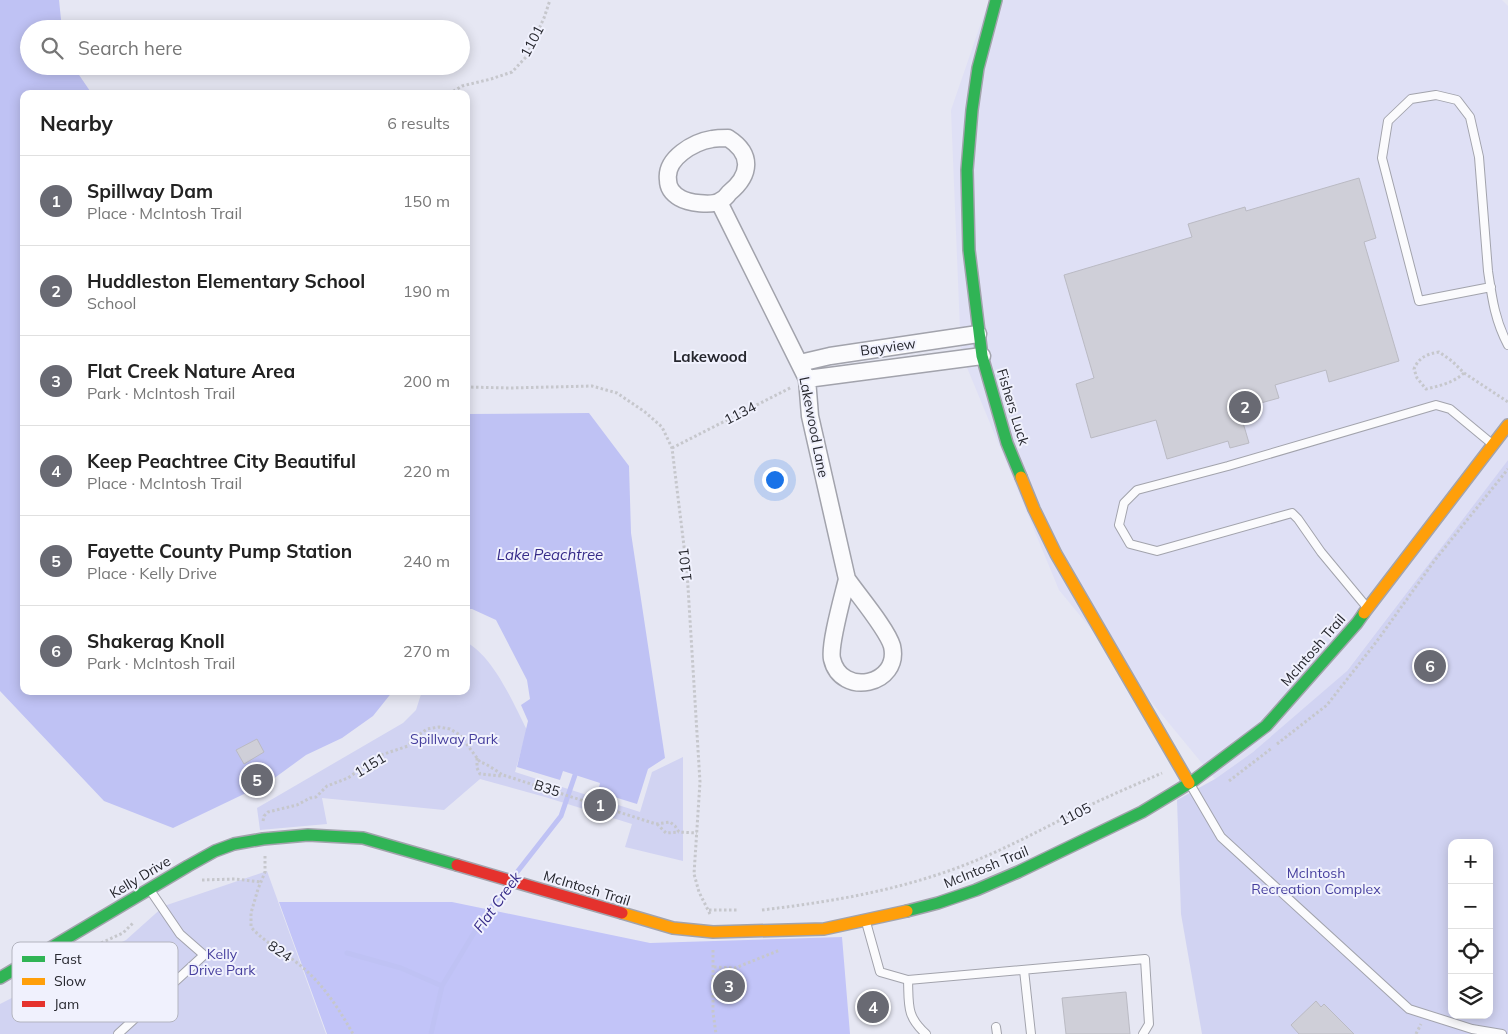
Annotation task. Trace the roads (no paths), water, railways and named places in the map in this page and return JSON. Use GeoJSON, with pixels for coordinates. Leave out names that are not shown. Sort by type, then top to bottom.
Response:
{"type":"FeatureCollection","features":[{"type":"Feature","properties":{"kind":"street","name":"Fishers Luck"},"geometry":{"type":"LineString","coordinates":[[996,0],[978,68],[967,170],[969,250],[982,356],[1007,443],[1034,509],[1056,554],[1189,783]]}},
{"type":"Feature","properties":{"kind":"street"},"geometry":{"type":"LineString","coordinates":[[728,138],[737,144],[744,154],[746,164],[745,176],[739,186],[719,202],[696,203],[685,201],[675,195],[670,188],[667,175],[676,157],[694,145],[712,139],[728,138]]}},
{"type":"Feature","properties":{"kind":"street","name":"Lakewood Lane"},"geometry":{"type":"LineString","coordinates":[[719,202],[807,379],[810,416],[847,580],[888,636],[892,648],[892,660],[887,670],[878,679],[867,683],[855,682],[844,678],[836,669],[832,658],[832,646],[847,580]]}},
{"type":"Feature","properties":{"kind":"street","name":"Bayview"},"geometry":{"type":"LineString","coordinates":[[800,363],[830,356],[978,334]]}},
{"type":"Feature","properties":{"kind":"street","name":"Bayview"},"geometry":{"type":"LineString","coordinates":[[807,379],[982,356]]}},
{"type":"Feature","properties":{"kind":"street","name":"McIntosh Trail"},"geometry":{"type":"LineString","coordinates":[[308,835],[363,838],[673,928],[705,931],[824,929],[866,921],[938,903],[976,890],[1018,872],[1142,812],[1189,783],[1266,726],[1357,623],[1508,425]]}},
{"type":"Feature","properties":{"kind":"street","name":"Kelly Drive"},"geometry":{"type":"LineString","coordinates":[[60,942],[215,851],[234,844],[263,839],[308,835]]}},
{"type":"Feature","properties":{"kind":"street","name":"Kelly Drive"},"geometry":{"type":"LineString","coordinates":[[0,978],[12,971]]}},
{"type":"Feature","properties":{"kind":"lane"},"geometry":{"type":"LineString","coordinates":[[1491,287],[1419,301],[1382,158],[1388,121],[1411,99],[1436,95],[1457,100],[1470,117],[1479,157],[1488,271],[1491,287],[1496,320],[1508,345]]}},
{"type":"Feature","properties":{"kind":"lane"},"geometry":{"type":"LineString","coordinates":[[1367,608],[1292,513],[1157,551],[1130,544],[1118,525],[1124,503],[1137,490],[1228,466],[1436,405],[1450,409],[1493,445]]}},
{"type":"Feature","properties":{"kind":"lane"},"geometry":{"type":"LineString","coordinates":[[1189,783],[1221,837],[1410,1009],[1472,1028],[1502,1034]]}},
{"type":"Feature","properties":{"kind":"lane"},"geometry":{"type":"LineString","coordinates":[[149,889],[180,934],[204,955],[178,979]]}},
{"type":"Feature","properties":{"kind":"lane"},"geometry":{"type":"LineString","coordinates":[[866,921],[880,972],[908,980],[1145,959],[1149,1024],[1143,1034]]}},
{"type":"Feature","properties":{"kind":"lane"},"geometry":{"type":"LineString","coordinates":[[1024,970],[1031,1034]]}},
{"type":"Feature","properties":{"kind":"lane"},"geometry":{"type":"LineString","coordinates":[[908,980],[910,1011],[916,1025],[926,1034]]}},
{"type":"Feature","properties":{"kind":"lane"},"geometry":{"type":"LineString","coordinates":[[118,1034],[131,1022]]}},
{"type":"Feature","properties":{"kind":"water"},"geometry":{"type":"Polygon","coordinates":[[[0,0],[59,0],[61,20],[20,20],[20,75],[79,75],[89,90],[20,90],[20,695],[390,695],[373,716],[342,738],[306,755],[269,782],[173,828],[104,801],[0,691],[0,0]]]}},
{"type":"Feature","properties":{"kind":"water","name":"Lake Peachtree"},"geometry":{"type":"Polygon","coordinates":[[[589,413],[629,466],[631,533],[665,758],[648,769],[637,804],[598,792],[600,783],[563,771],[560,780],[517,767],[528,721],[521,705],[530,699],[527,680],[496,620],[470,609],[470,414],[589,413]]]}},
{"type":"Feature","properties":{"kind":"waterway","name":"Flat Creek"},"geometry":{"type":"LineString","coordinates":[[514,876],[561,816],[575,775]]}},
{"type":"Feature","properties":{"kind":"waterway","name":"Flat Creek"},"geometry":{"type":"LineString","coordinates":[[431,1034],[442,986],[483,918],[508,885]]}},
{"type":"Feature","properties":{"kind":"waterway","name":"Flat Creek"},"geometry":{"type":"LineString","coordinates":[[347,953],[401,968],[442,986]]}},
{"type":"Feature","properties":{"kind":"place","name":"Huddleston Elementary School"},"geometry":{"type":"Point","coordinates":[1245,407]}},
{"type":"Feature","properties":{"kind":"place","name":"Shakerag Knoll"},"geometry":{"type":"Point","coordinates":[1430,666]}},
{"type":"Feature","properties":{"kind":"place","name":"Fayette County Pump Station"},"geometry":{"type":"Point","coordinates":[257,780]}},
{"type":"Feature","properties":{"kind":"place","name":"Spillway Dam"},"geometry":{"type":"Point","coordinates":[600,805]}},
{"type":"Feature","properties":{"kind":"place","name":"Flat Creek Nature Area"},"geometry":{"type":"Point","coordinates":[729,986]}},
{"type":"Feature","properties":{"kind":"place","name":"Keep Peachtree City Beautiful"},"geometry":{"type":"Point","coordinates":[873,1007]}},
{"type":"Feature","properties":{"kind":"district","name":"Lakewood"},"geometry":{"type":"Point","coordinates":[710,356]}},
{"type":"Feature","properties":{"kind":"park label","name":"Spillway Park"},"geometry":{"type":"Point","coordinates":[454,739]}},
{"type":"Feature","properties":{"kind":"park label","name":"McIntosh Recreation Complex"},"geometry":{"type":"Point","coordinates":[1316,882]}},
{"type":"Feature","properties":{"kind":"park label","name":"Kelly Drive Park"},"geometry":{"type":"Point","coordinates":[222,962]}}]}
